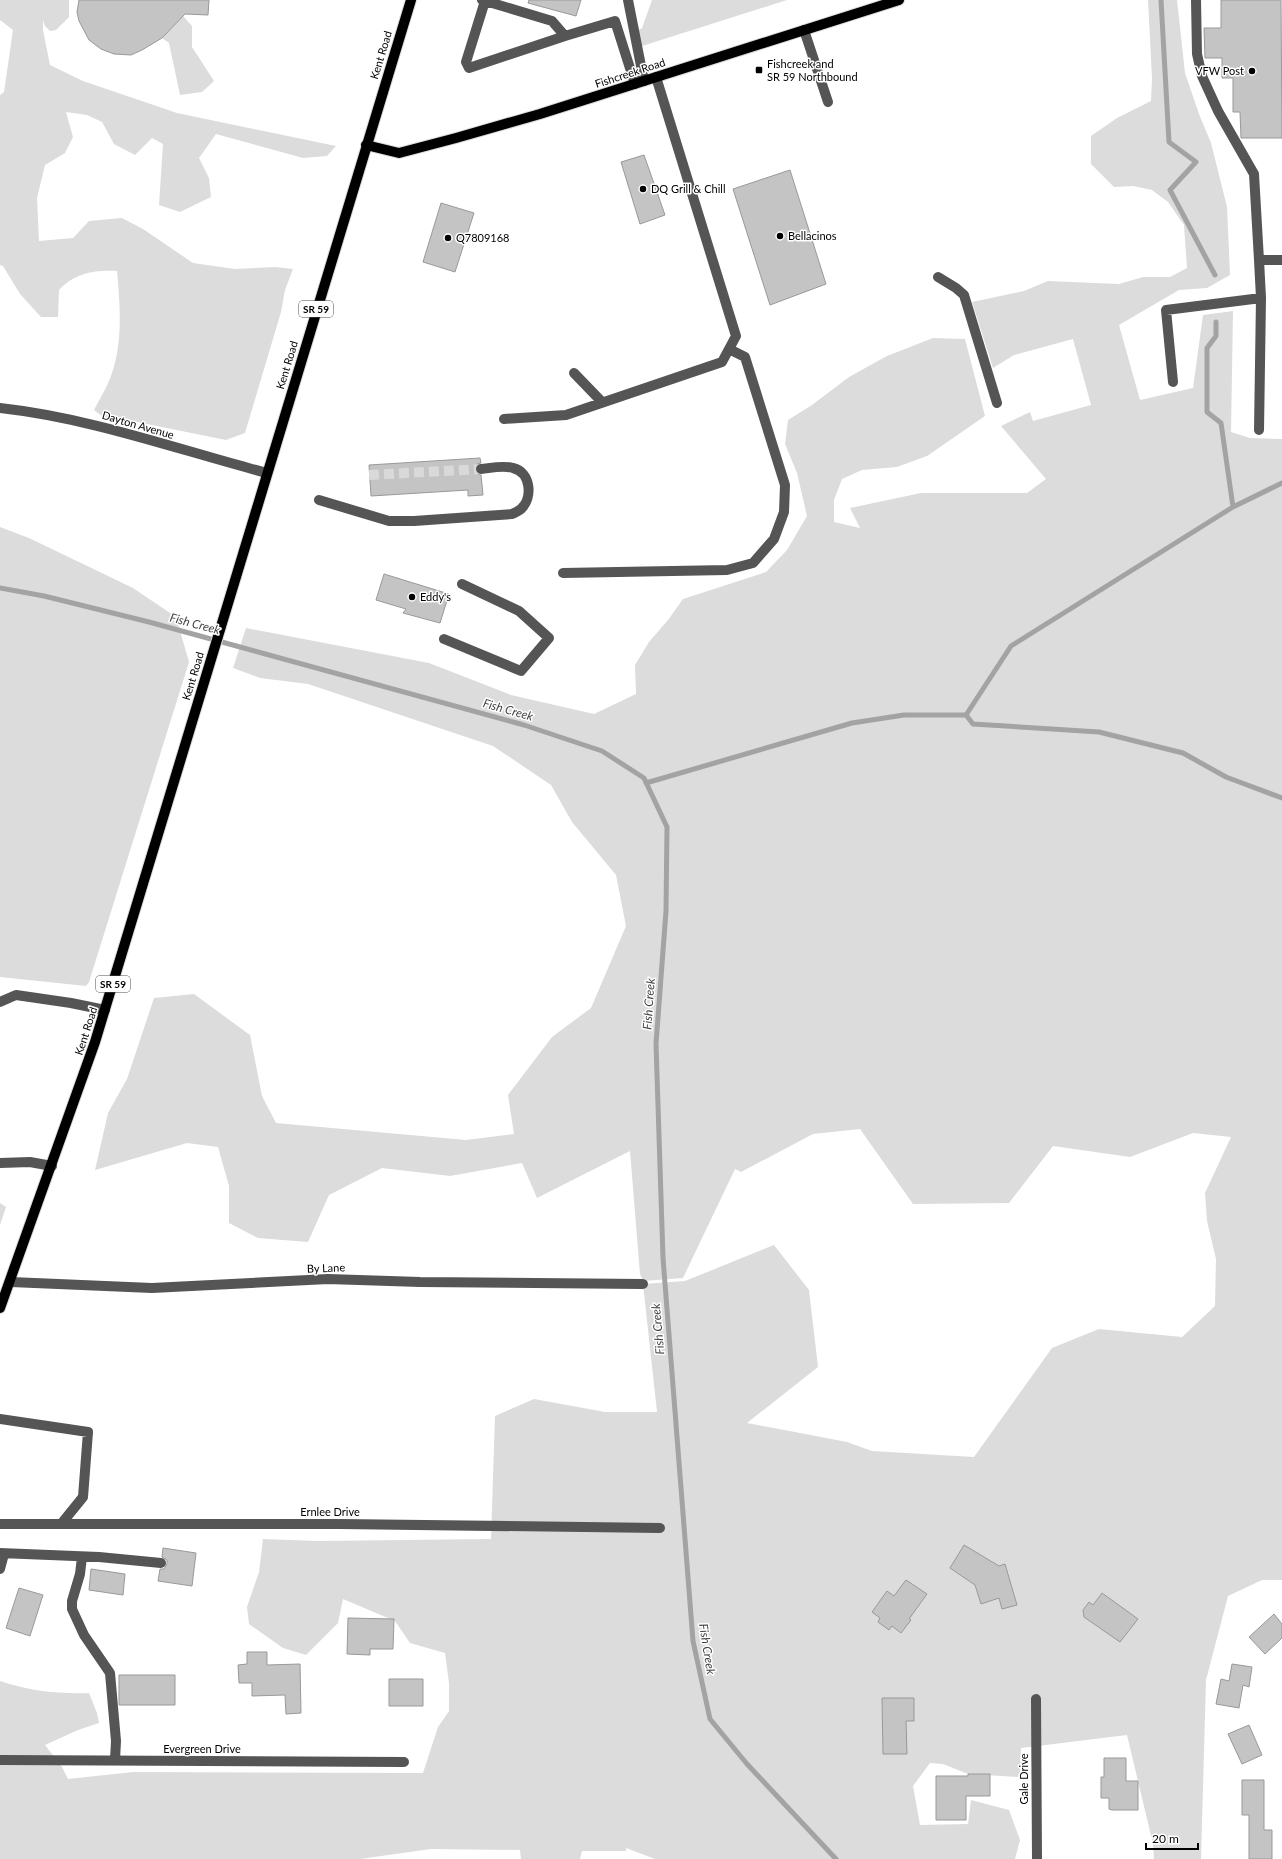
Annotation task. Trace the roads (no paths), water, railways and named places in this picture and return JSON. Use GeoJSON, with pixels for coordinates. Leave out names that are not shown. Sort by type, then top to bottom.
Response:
{"type":"FeatureCollection","features":[{"type":"Feature","properties":{"kind":"main road","name":"Kent Road"},"geometry":{"type":"LineString","coordinates":[[0,1308],[52,1166],[105,1010],[411,0]]}},
{"type":"Feature","properties":{"kind":"main road","name":"Fishcreek Road"},"geometry":{"type":"LineString","coordinates":[[366,145],[399,152],[525,119],[899,0]]}},
{"type":"Feature","properties":{"kind":"street"},"geometry":{"type":"LineString","coordinates":[[565,36],[552,21],[483,0],[466,62],[469,68],[565,36],[615,22],[639,83]]}},
{"type":"Feature","properties":{"kind":"street"},"geometry":{"type":"LineString","coordinates":[[628,0],[639,83]]}},
{"type":"Feature","properties":{"kind":"street"},"geometry":{"type":"LineString","coordinates":[[1196,0],[1197,54],[1202,76],[1218,111],[1254,174],[1261,298],[1258,430]]}},
{"type":"Feature","properties":{"kind":"street"},"geometry":{"type":"LineString","coordinates":[[804,30],[828,102]]}},
{"type":"Feature","properties":{"kind":"street"},"geometry":{"type":"LineString","coordinates":[[504,419],[566,415],[722,362],[736,336],[656,77]]}},
{"type":"Feature","properties":{"kind":"street"},"geometry":{"type":"LineString","coordinates":[[1259,260],[1282,260]]}},
{"type":"Feature","properties":{"kind":"street"},"geometry":{"type":"LineString","coordinates":[[938,277],[956,288],[964,295],[996,403]]}},
{"type":"Feature","properties":{"kind":"street"},"geometry":{"type":"LineString","coordinates":[[1172,382],[1166,310],[1261,298]]}},
{"type":"Feature","properties":{"kind":"street"},"geometry":{"type":"LineString","coordinates":[[563,573],[727,570],[753,563],[774,539],[784,512],[785,485],[745,357],[729,349]]}},
{"type":"Feature","properties":{"kind":"street"},"geometry":{"type":"LineString","coordinates":[[574,373],[602,402]]}},
{"type":"Feature","properties":{"kind":"street","name":"Dayton Avenue"},"geometry":{"type":"LineString","coordinates":[[0,408],[67,419],[267,473]]}},
{"type":"Feature","properties":{"kind":"street"},"geometry":{"type":"LineString","coordinates":[[319,500],[389,521],[414,521],[512,514],[521,509],[527,499],[528,488],[527,479],[522,472],[514,468],[507,467],[481,469]]}},
{"type":"Feature","properties":{"kind":"street"},"geometry":{"type":"LineString","coordinates":[[444,639],[521,671],[549,638],[519,611],[462,584]]}},
{"type":"Feature","properties":{"kind":"street"},"geometry":{"type":"LineString","coordinates":[[0,1002],[16,995],[71,1003],[105,1010]]}},
{"type":"Feature","properties":{"kind":"street"},"geometry":{"type":"LineString","coordinates":[[0,1162],[30,1162],[52,1166]]}},
{"type":"Feature","properties":{"kind":"street","name":"By Lane"},"geometry":{"type":"LineString","coordinates":[[10,1282],[152,1288],[328,1279],[420,1282],[643,1284]]}},
{"type":"Feature","properties":{"kind":"street"},"geometry":{"type":"LineString","coordinates":[[0,1419],[88,1432],[83,1497],[62,1523]]}},
{"type":"Feature","properties":{"kind":"street","name":"Ernlee Drive"},"geometry":{"type":"LineString","coordinates":[[0,1524],[62,1523],[660,1528]]}},
{"type":"Feature","properties":{"kind":"street"},"geometry":{"type":"LineString","coordinates":[[0,1569],[2,1553],[161,1563]]}},
{"type":"Feature","properties":{"kind":"street"},"geometry":{"type":"LineString","coordinates":[[82,1557],[80,1574],[72,1601],[72,1610],[84,1635],[110,1673],[116,1740],[115,1760]]}},
{"type":"Feature","properties":{"kind":"street","name":"Gale Drive"},"geometry":{"type":"LineString","coordinates":[[1036,1699],[1037,1859]]}},
{"type":"Feature","properties":{"kind":"street","name":"Evergreen Drive"},"geometry":{"type":"LineString","coordinates":[[0,1760],[404,1762]]}},
{"type":"Feature","properties":{"kind":"waterway"},"geometry":{"type":"LineString","coordinates":[[1161,0],[1169,142],[1196,162],[1170,190],[1215,275]]}},
{"type":"Feature","properties":{"kind":"waterway"},"geometry":{"type":"LineString","coordinates":[[1216,322],[1216,336],[1207,348],[1207,412],[1221,423],[1233,507]]}},
{"type":"Feature","properties":{"kind":"waterway"},"geometry":{"type":"LineString","coordinates":[[966,715],[1011,646],[1233,507],[1282,483]]}},
{"type":"Feature","properties":{"kind":"waterway","name":"Fish Creek"},"geometry":{"type":"LineString","coordinates":[[0,588],[44,596],[149,622],[524,725],[602,751],[644,778],[667,827],[666,911],[656,1044],[663,1258],[693,1641],[710,1719],[747,1764],[836,1859]]}},
{"type":"Feature","properties":{"kind":"waterway"},"geometry":{"type":"LineString","coordinates":[[646,783],[852,723],[904,715],[966,715],[973,724],[1099,732],[1183,753],[1226,777],[1282,798]]}},
{"type":"Feature","properties":{"kind":"tunnel"},"geometry":{"type":"LineString","coordinates":[[369,475],[481,469]]}},
{"type":"Feature","properties":{"kind":"place","name":"Fishcreek and SR 59 Northbound"},"geometry":{"type":"Point","coordinates":[759,70]}},
{"type":"Feature","properties":{"kind":"place","name":"VFW Post"},"geometry":{"type":"Point","coordinates":[1252,71]}},
{"type":"Feature","properties":{"kind":"place","name":"DQ Grill & Chill"},"geometry":{"type":"Point","coordinates":[643,189]}},
{"type":"Feature","properties":{"kind":"place","name":"Bellacinos"},"geometry":{"type":"Point","coordinates":[780,236]}},
{"type":"Feature","properties":{"kind":"place","name":"Q7809168"},"geometry":{"type":"Point","coordinates":[448,238]}},
{"type":"Feature","properties":{"kind":"place","name":"Eddy's"},"geometry":{"type":"Point","coordinates":[412,597]}}]}
